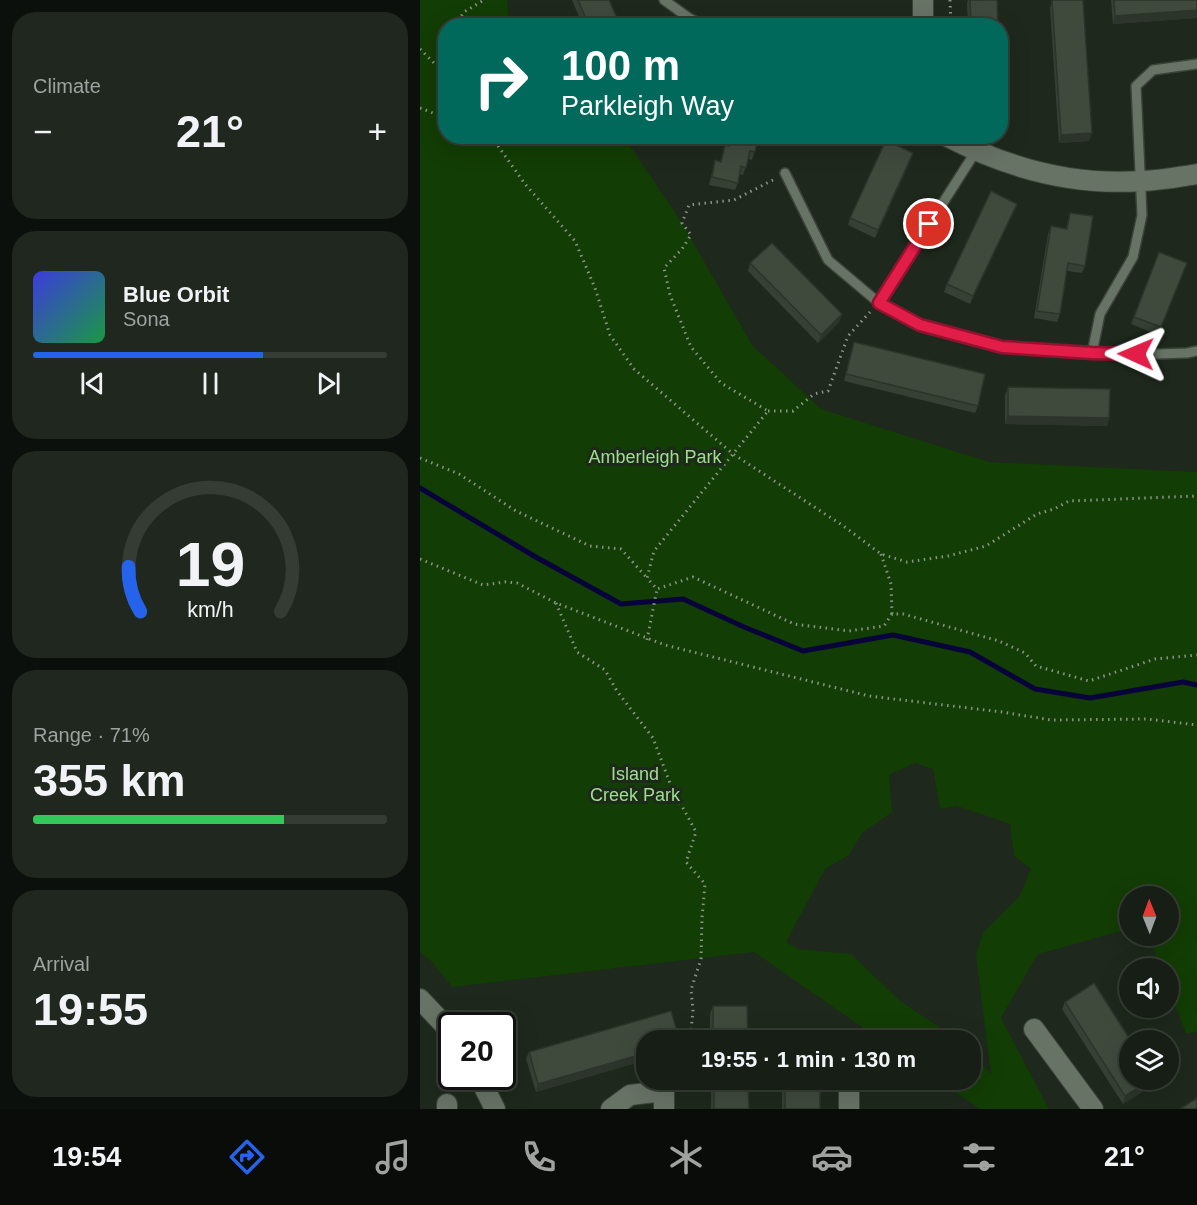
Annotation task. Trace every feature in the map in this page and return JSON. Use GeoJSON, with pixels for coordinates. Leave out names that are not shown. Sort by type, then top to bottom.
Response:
{"type":"FeatureCollection","features":[{"type":"Feature","properties":{"kind":"street"},"geometry":{"type":"LineString","coordinates":[[923,0],[923,18]]}},
{"type":"Feature","properties":{"kind":"street"},"geometry":{"type":"LineString","coordinates":[[962,144],[1020,168],[1042,174],[1091,181],[1140,181],[1197,174]]}},
{"type":"Feature","properties":{"kind":"street"},"geometry":{"type":"LineString","coordinates":[[420,999],[438,1018]]}},
{"type":"Feature","properties":{"kind":"street"},"geometry":{"type":"LineString","coordinates":[[1034,1029],[1093,1109]]}},
{"type":"Feature","properties":{"kind":"street"},"geometry":{"type":"LineString","coordinates":[[486,1090],[495,1109]]}},
{"type":"Feature","properties":{"kind":"street"},"geometry":{"type":"LineString","coordinates":[[849,1090],[849,1109]]}},
{"type":"Feature","properties":{"kind":"street"},"geometry":{"type":"LineString","coordinates":[[611,1109],[630,1095],[664,1092],[664,1109]]}},
{"type":"Feature","properties":{"kind":"lane"},"geometry":{"type":"LineString","coordinates":[[664,0],[689,18]]}},
{"type":"Feature","properties":{"kind":"lane"},"geometry":{"type":"LineString","coordinates":[[1092,353],[1100,314],[1133,257],[1142,215],[1136,86],[1153,70],[1197,64]]}},
{"type":"Feature","properties":{"kind":"lane"},"geometry":{"type":"LineString","coordinates":[[879,303],[976,151]]}},
{"type":"Feature","properties":{"kind":"lane"},"geometry":{"type":"LineString","coordinates":[[785,173],[828,261],[879,303],[920,325],[1002,347],[1092,353],[1158,354],[1197,351]]}},
{"type":"Feature","properties":{"kind":"path"},"geometry":{"type":"LineString","coordinates":[[460,18],[464,12],[484,0]]}},
{"type":"Feature","properties":{"kind":"path"},"geometry":{"type":"LineString","coordinates":[[950,0],[951,18]]}},
{"type":"Feature","properties":{"kind":"path"},"geometry":{"type":"LineString","coordinates":[[420,49],[438,67]]}},
{"type":"Feature","properties":{"kind":"path"},"geometry":{"type":"LineString","coordinates":[[420,108],[433,113],[438,112]]}},
{"type":"Feature","properties":{"kind":"path"},"geometry":{"type":"LineString","coordinates":[[497,144],[525,184],[575,241],[596,288],[610,335],[634,369],[733,454],[842,525],[881,554],[907,562],[948,556],[986,546],[1037,514],[1069,501],[1197,496]]}},
{"type":"Feature","properties":{"kind":"path"},"geometry":{"type":"LineString","coordinates":[[785,173],[734,200],[689,205],[682,223],[691,235],[682,249],[664,268],[670,296],[691,347],[721,383],[768,411],[793,411],[814,394],[828,391],[848,336],[879,303]]}},
{"type":"Feature","properties":{"kind":"path"},"geometry":{"type":"LineString","coordinates":[[647,578],[654,551],[768,411]]}},
{"type":"Feature","properties":{"kind":"path"},"geometry":{"type":"LineString","coordinates":[[420,458],[459,474],[516,511],[590,546],[621,549],[657,591],[647,639]]}},
{"type":"Feature","properties":{"kind":"path"},"geometry":{"type":"LineString","coordinates":[[657,591],[693,577],[794,624],[849,631],[884,626],[892,614],[891,584],[881,554]]}},
{"type":"Feature","properties":{"kind":"path"},"geometry":{"type":"LineString","coordinates":[[420,559],[483,585],[517,583],[556,603],[665,645],[868,696],[1051,720],[1147,719],[1197,725]]}},
{"type":"Feature","properties":{"kind":"path"},"geometry":{"type":"LineString","coordinates":[[556,603],[577,652],[605,670],[617,691],[653,738],[671,786],[696,832],[686,862],[705,884],[701,959],[691,990],[693,1010],[691,1030]]}},
{"type":"Feature","properties":{"kind":"path"},"geometry":{"type":"LineString","coordinates":[[892,614],[999,641],[1025,653],[1036,666],[1089,681],[1155,659],[1197,655]]}},
{"type":"Feature","properties":{"kind":"green space"},"geometry":{"type":"Polygon","coordinates":[[[420,0],[507,0],[508,18],[438,18],[438,144],[629,144],[682,223],[752,345],[821,409],[989,462],[1197,472],[1197,1031],[1186,1034],[1179,1015],[1179,958],[1157,958],[1153,946],[1179,946],[1179,886],[1119,886],[1119,932],[1038,954],[1001,1018],[1049,1109],[980,1109],[952,1090],[981,1090],[981,1064],[991,1074],[976,955],[983,933],[1019,897],[1031,869],[1014,856],[1010,824],[957,806],[940,809],[933,769],[915,763],[889,775],[892,812],[862,833],[849,855],[825,869],[786,942],[799,949],[851,954],[900,1001],[944,1030],[866,1030],[754,952],[452,987],[432,962],[420,952],[420,0]]]}},
{"type":"Feature","properties":{"kind":"building"},"geometry":{"type":"Polygon","coordinates":[[[578,0],[609,0],[617,18],[586,18],[578,0]]]}},
{"type":"Feature","properties":{"kind":"building"},"geometry":{"type":"Polygon","coordinates":[[[970,0],[997,0],[998,18],[971,18],[970,0]]]}},
{"type":"Feature","properties":{"kind":"building"},"geometry":{"type":"Polygon","coordinates":[[[1052,0],[1083,0],[1092,133],[1061,135],[1052,0]]]}},
{"type":"Feature","properties":{"kind":"building"},"geometry":{"type":"Polygon","coordinates":[[[1114,0],[1197,0],[1197,10],[1115,16],[1114,0]]]}},
{"type":"Feature","properties":{"kind":"building"},"geometry":{"type":"Polygon","coordinates":[[[729,144],[756,144],[755,152],[750,151],[746,168],[741,166],[738,183],[712,177],[715,160],[721,162],[725,145],[729,146],[729,144]]]}},
{"type":"Feature","properties":{"kind":"building"},"geometry":{"type":"Polygon","coordinates":[[[884,144],[894,144],[913,153],[878,230],[850,218],[884,144]]]}},
{"type":"Feature","properties":{"kind":"building"},"geometry":{"type":"Polygon","coordinates":[[[991,191],[1017,204],[973,296],[947,284],[991,191]]]}},
{"type":"Feature","properties":{"kind":"building"},"geometry":{"type":"Polygon","coordinates":[[[1070,213],[1093,216],[1085,266],[1068,263],[1060,314],[1037,311],[1051,226],[1067,229],[1070,213]]]}},
{"type":"Feature","properties":{"kind":"building"},"geometry":{"type":"Polygon","coordinates":[[[772,243],[842,314],[821,335],[750,263],[772,243]]]}},
{"type":"Feature","properties":{"kind":"building"},"geometry":{"type":"Polygon","coordinates":[[[1159,252],[1187,263],[1161,327],[1134,317],[1159,252]]]}},
{"type":"Feature","properties":{"kind":"building"},"geometry":{"type":"Polygon","coordinates":[[[854,342],[985,374],[978,406],[846,374],[854,342]]]}},
{"type":"Feature","properties":{"kind":"building"},"geometry":{"type":"Polygon","coordinates":[[[1008,387],[1110,389],[1109,418],[1008,416],[1008,387]]]}},
{"type":"Feature","properties":{"kind":"building"},"geometry":{"type":"Polygon","coordinates":[[[1094,983],[1124,1030],[1119,1030],[1119,1087],[1065,1002],[1094,983]]]}},
{"type":"Feature","properties":{"kind":"building"},"geometry":{"type":"Polygon","coordinates":[[[713,1006],[747,1006],[748,1030],[713,1030],[713,1006]]]}},
{"type":"Feature","properties":{"kind":"building"},"geometry":{"type":"Polygon","coordinates":[[[671,1011],[677,1030],[636,1030],[636,1056],[538,1084],[529,1052],[671,1011]]]}},
{"type":"Feature","properties":{"kind":"building"},"geometry":{"type":"Polygon","coordinates":[[[714,1090],[748,1090],[749,1109],[714,1109],[714,1090]]]}},
{"type":"Feature","properties":{"kind":"building"},"geometry":{"type":"Polygon","coordinates":[[[785,1090],[820,1090],[820,1109],[785,1109],[785,1090]]]}},
{"type":"Feature","properties":{"kind":"building"},"geometry":{"type":"Polygon","coordinates":[[[1121,1090],[1135,1090],[1125,1096],[1121,1090]]]}},
{"type":"Feature","properties":{"kind":"building"},"geometry":{"type":"Polygon","coordinates":[[[1197,1098],[1197,1109],[1180,1109],[1197,1098]]]}},
{"type":"Feature","properties":{"kind":"waterway"},"geometry":{"type":"LineString","coordinates":[[420,488],[534,556],[621,604],[683,599],[803,651],[893,635],[970,652],[1035,689],[1090,698],[1183,682],[1197,685]]}},
{"type":"Feature","properties":{"kind":"route"},"geometry":{"type":"LineString","coordinates":[[929,224],[879,303],[920,325],[1002,347],[1136,354]]}},
{"type":"Feature","properties":{"kind":"park label","name":"Amberleigh Park"},"geometry":{"type":"Point","coordinates":[655,457]}},
{"type":"Feature","properties":{"kind":"park label","name":"Island Creek Park"},"geometry":{"type":"Point","coordinates":[635,784]}}]}
